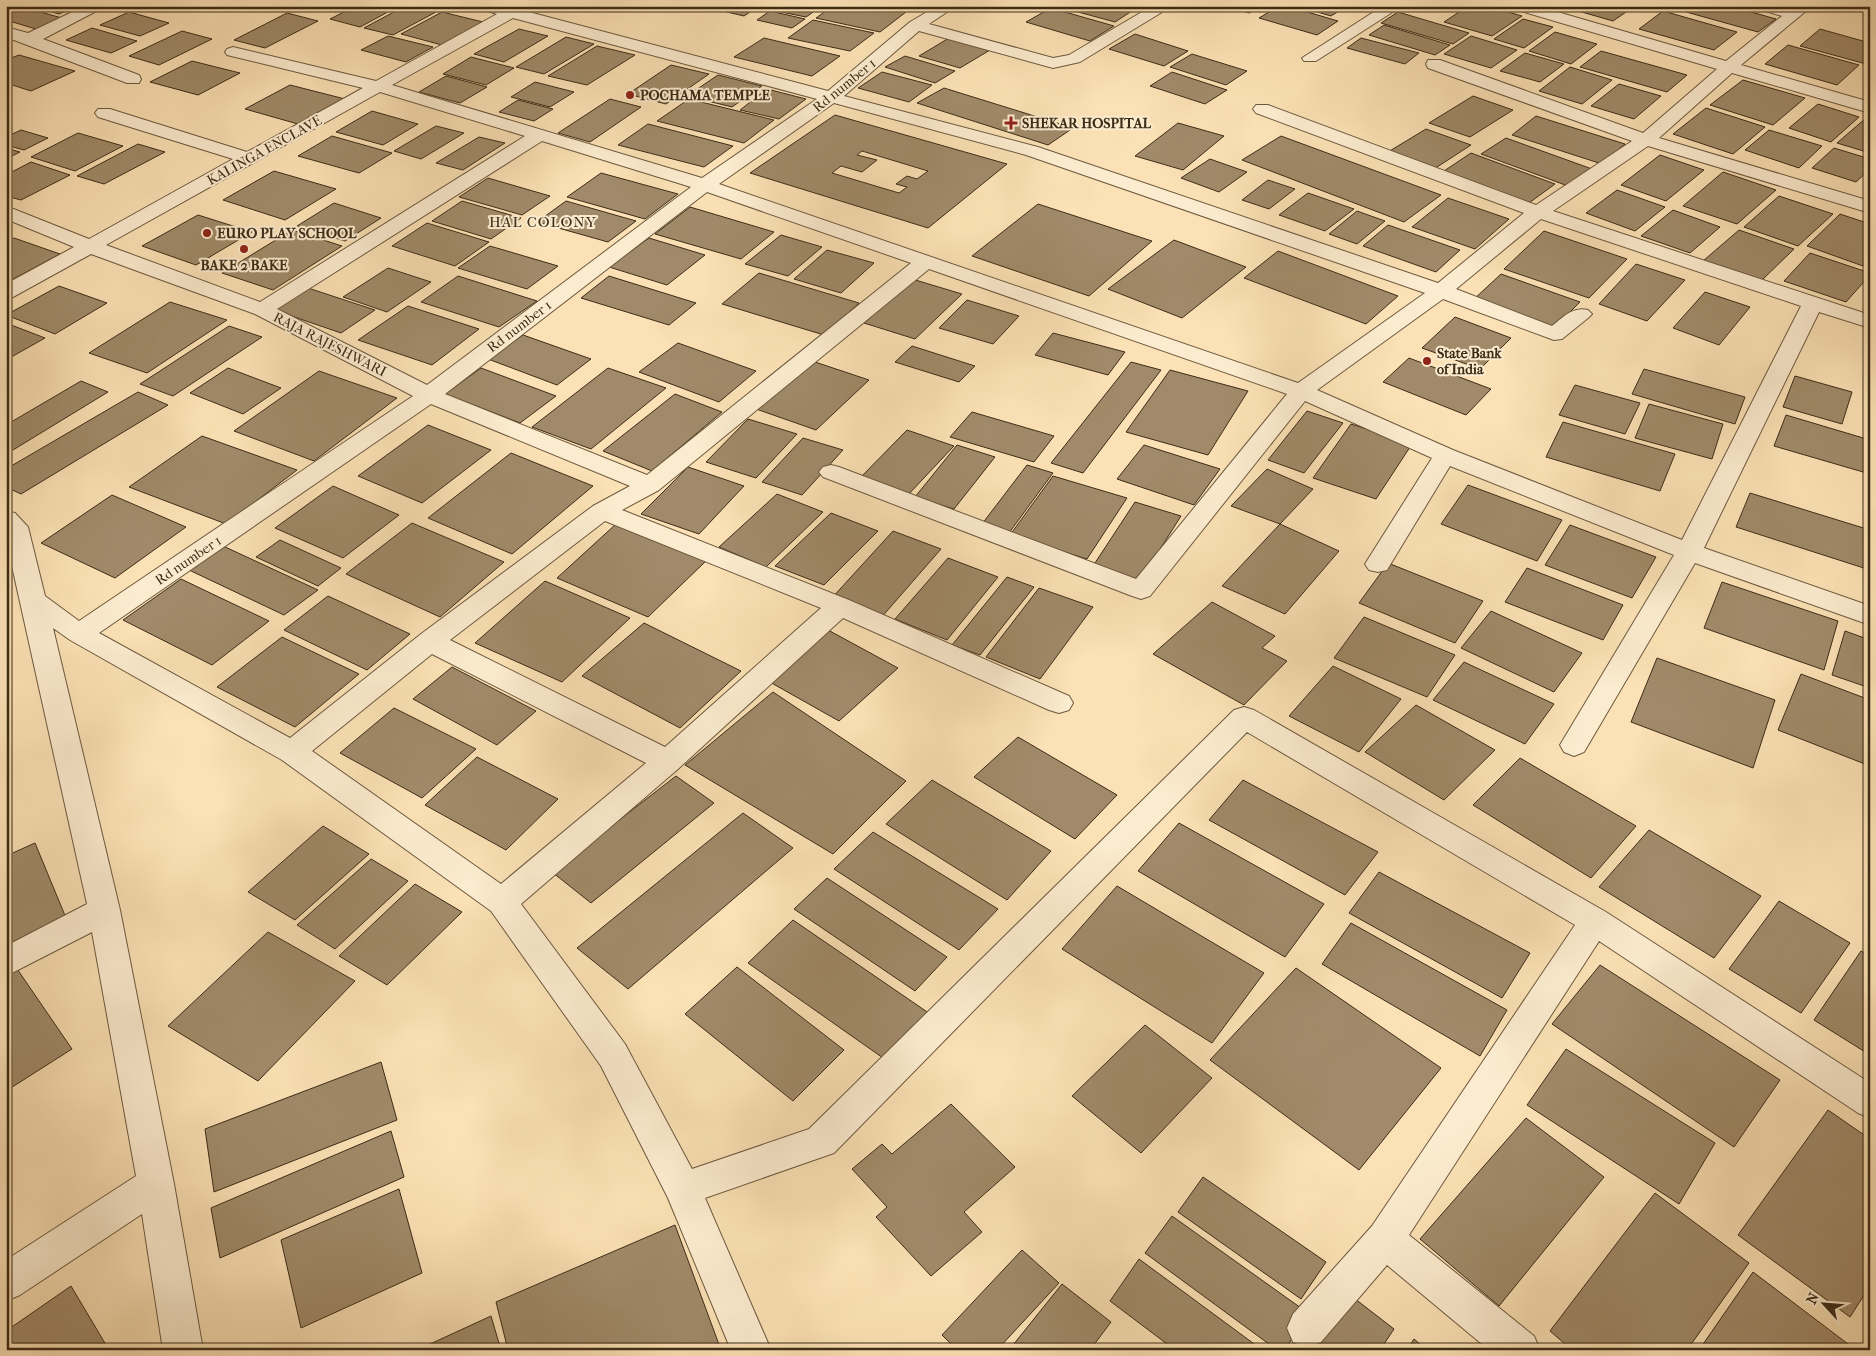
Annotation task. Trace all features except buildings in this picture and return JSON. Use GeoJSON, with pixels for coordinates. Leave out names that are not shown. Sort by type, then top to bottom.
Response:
{"type":"FeatureCollection","features":[{"type":"Feature","properties":{"kind":"street"},"geometry":{"type":"LineString","coordinates":[[15,37],[98,6]]}},
{"type":"Feature","properties":{"kind":"street"},"geometry":{"type":"LineString","coordinates":[[487,6],[516,10],[1032,151],[1441,290],[1554,334],[1581,314]]}},
{"type":"Feature","properties":{"kind":"street"},"geometry":{"type":"LineString","coordinates":[[916,25],[1053,63],[1074,59],[1164,6]]}},
{"type":"Feature","properties":{"kind":"street"},"geometry":{"type":"LineString","coordinates":[[1310,58],[1394,6]]}},
{"type":"Feature","properties":{"kind":"street"},"geometry":{"type":"LineString","coordinates":[[1519,6],[1870,108]]}},
{"type":"Feature","properties":{"kind":"street"},"geometry":{"type":"LineString","coordinates":[[1764,6],[1798,10]]}},
{"type":"Feature","properties":{"kind":"street","name":"Rd number 1"},"geometry":{"type":"LineString","coordinates":[[79,634],[429,394],[705,185],[833,96],[916,25],[941,7]]}},
{"type":"Feature","properties":{"kind":"street","name":"KALINGA ENCLAVE"},"geometry":{"type":"LineString","coordinates":[[6,293],[92,248],[248,158],[516,10]]}},
{"type":"Feature","properties":{"kind":"street"},"geometry":{"type":"LineString","coordinates":[[831,472],[1142,590],[1301,391],[1441,290],[1538,212],[1646,140],[1798,10]]}},
{"type":"Feature","properties":{"kind":"street"},"geometry":{"type":"LineString","coordinates":[[15,37],[133,79]]}},
{"type":"Feature","properties":{"kind":"street"},"geometry":{"type":"LineString","coordinates":[[234,52],[377,86],[542,134],[705,185],[926,261],[1301,391],[1445,455],[1689,552],[1870,616]]}},
{"type":"Feature","properties":{"kind":"street"},"geometry":{"type":"LineString","coordinates":[[1434,64],[1646,140],[1870,207]]}},
{"type":"Feature","properties":{"kind":"street"},"geometry":{"type":"LineString","coordinates":[[1262,109],[1538,212],[1870,322]]}},
{"type":"Feature","properties":{"kind":"street"},"geometry":{"type":"LineString","coordinates":[[104,113],[248,158]]}},
{"type":"Feature","properties":{"kind":"street"},"geometry":{"type":"LineString","coordinates":[[262,310],[542,134]]}},
{"type":"Feature","properties":{"kind":"street","name":"RAJA RAJESHWARI"},"geometry":{"type":"LineString","coordinates":[[6,212],[92,248],[262,310],[429,394],[650,484]]}},
{"type":"Feature","properties":{"kind":"street"},"geometry":{"type":"LineString","coordinates":[[292,752],[430,641],[602,511],[650,484],[926,261]]}},
{"type":"Feature","properties":{"kind":"street"},"geometry":{"type":"LineString","coordinates":[[1574,745],[1689,552],[1814,302]]}},
{"type":"Feature","properties":{"kind":"street"},"geometry":{"type":"LineString","coordinates":[[1378,564],[1445,455]]}},
{"type":"Feature","properties":{"kind":"street"},"geometry":{"type":"LineString","coordinates":[[602,511],[840,606],[1059,704]]}},
{"type":"Feature","properties":{"kind":"street"},"geometry":{"type":"LineString","coordinates":[[6,519],[16,527],[104,910],[156,1184],[184,1350]]}},
{"type":"Feature","properties":{"kind":"street"},"geometry":{"type":"LineString","coordinates":[[32,600],[79,634],[292,752],[502,902],[613,1055],[683,1189],[751,1350]]}},
{"type":"Feature","properties":{"kind":"street"},"geometry":{"type":"LineString","coordinates":[[502,902],[668,761],[840,606]]}},
{"type":"Feature","properties":{"kind":"street"},"geometry":{"type":"LineString","coordinates":[[430,641],[668,761]]}},
{"type":"Feature","properties":{"kind":"street"},"geometry":{"type":"LineString","coordinates":[[683,1189],[821,1141],[1244,718],[1595,921],[1870,1102]]}},
{"type":"Feature","properties":{"kind":"street"},"geometry":{"type":"LineString","coordinates":[[6,962],[104,910]]}},
{"type":"Feature","properties":{"kind":"street"},"geometry":{"type":"LineString","coordinates":[[1308,1328],[1385,1239],[1595,921]]}},
{"type":"Feature","properties":{"kind":"street"},"geometry":{"type":"LineString","coordinates":[[6,1282],[156,1184]]}},
{"type":"Feature","properties":{"kind":"street"},"geometry":{"type":"LineString","coordinates":[[1385,1239],[1520,1350]]}},
{"type":"Feature","properties":{"kind":"place","name":"POCHAMA TEMPLE"},"geometry":{"type":"Point","coordinates":[630,95]}},
{"type":"Feature","properties":{"kind":"place","name":"SHEKAR HOSPITAL"},"geometry":{"type":"Point","coordinates":[1011,123]}},
{"type":"Feature","properties":{"kind":"place","name":"EURO PLAY SCHOOL"},"geometry":{"type":"Point","coordinates":[207,233]}},
{"type":"Feature","properties":{"kind":"place","name":"BAKE 2 BAKE"},"geometry":{"type":"Point","coordinates":[244,249]}},
{"type":"Feature","properties":{"kind":"place","name":"State Bank of India"},"geometry":{"type":"Point","coordinates":[1427,361]}},
{"type":"Feature","properties":{"kind":"district","name":"HAL COLONY"},"geometry":{"type":"Point","coordinates":[543,222]}}]}
